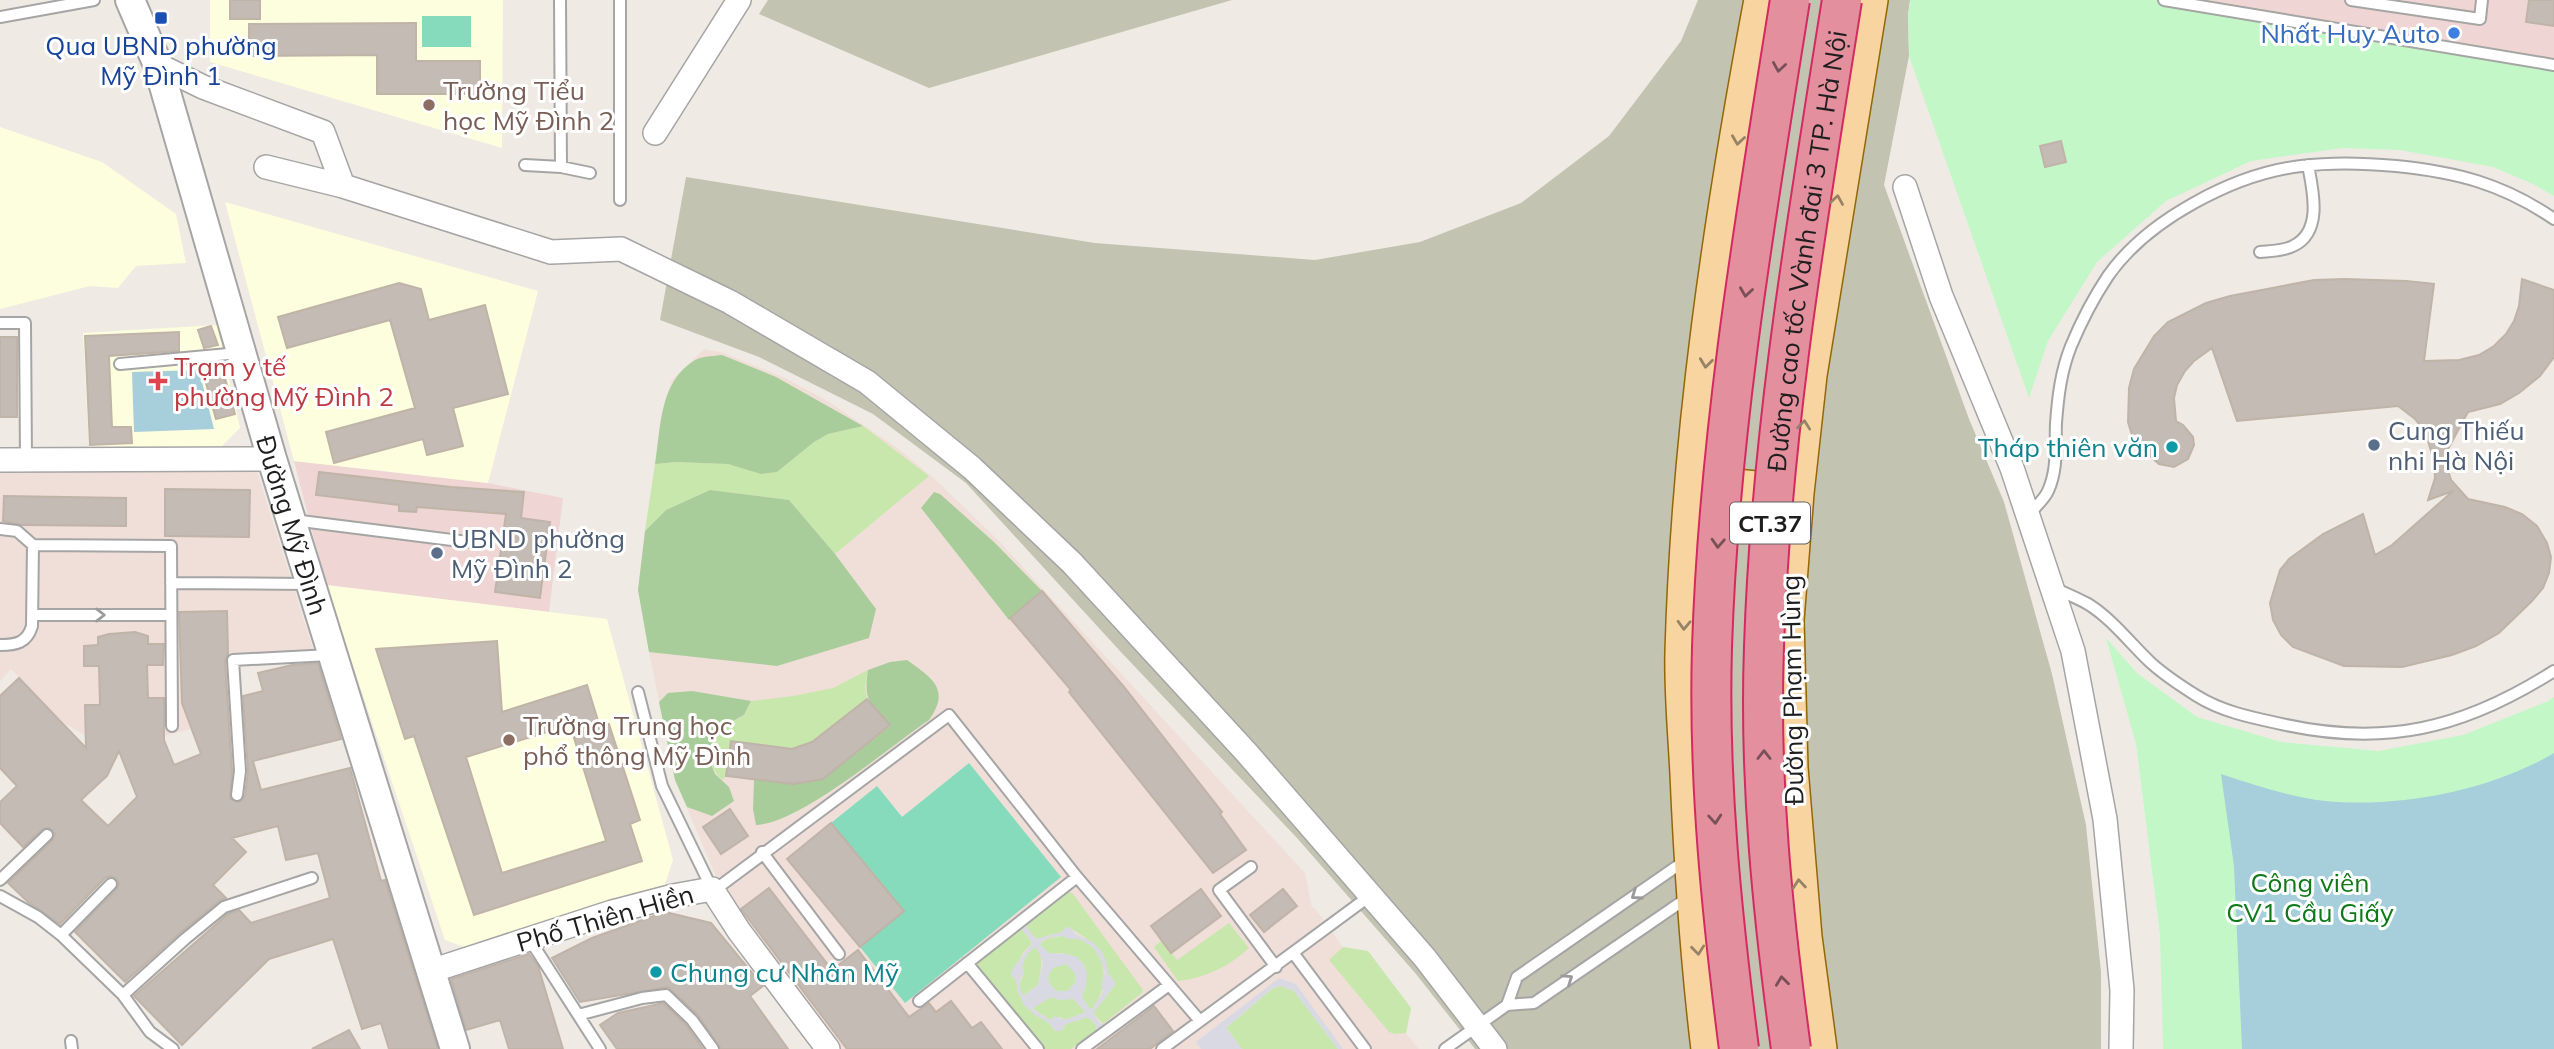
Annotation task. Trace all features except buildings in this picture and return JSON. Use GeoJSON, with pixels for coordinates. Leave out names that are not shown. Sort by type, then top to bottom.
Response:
{"type":"FeatureCollection","features":[{"type":"Feature","properties":{"kind":"highway","name":"Đường cao tốc Vành đai 3 TP. Hà Nội"},"geometry":{"type":"LineString","coordinates":[[1739,1049],[1723,925],[1714,802],[1712,649],[1719,519],[1731,393],[1790,0]]}},
{"type":"Feature","properties":{"kind":"highway","name":"Đường cao tốc Vành đai 3 TP. Hà Nội"},"geometry":{"type":"LineString","coordinates":[[1790,1049],[1774,921],[1765,800],[1763,649],[1770,524],[1782,400],[1842,0]]}},
{"type":"Feature","properties":{"kind":"main road"},"geometry":{"type":"LineString","coordinates":[[1709,1049],[1693,894],[1683,654],[1686,569],[1718,273],[1762,0]]}},
{"type":"Feature","properties":{"kind":"main road","name":"Đường Phạm Hùng"},"geometry":{"type":"LineString","coordinates":[[1819,1049],[1804,937],[1790,768],[1787,620],[1796,493],[1809,374],[1870,0]]}},
{"type":"Feature","properties":{"kind":"main road"},"geometry":{"type":"LineString","coordinates":[[1694,483],[1796,493]]}},
{"type":"Feature","properties":{"kind":"street","name":"Đường Mỹ Đình"},"geometry":{"type":"LineString","coordinates":[[130,0],[158,65],[272,459],[455,1049]]}},
{"type":"Feature","properties":{"kind":"street"},"geometry":{"type":"LineString","coordinates":[[655,133],[739,0]]}},
{"type":"Feature","properties":{"kind":"street"},"geometry":{"type":"LineString","coordinates":[[158,65],[203,87],[323,132],[343,186]]}},
{"type":"Feature","properties":{"kind":"street"},"geometry":{"type":"LineString","coordinates":[[266,167],[343,186],[551,252],[621,249],[730,302],[867,382],[972,468],[1072,563],[1246,752],[1426,958],[1494,1049]]}},
{"type":"Feature","properties":{"kind":"street"},"geometry":{"type":"LineString","coordinates":[[1905,187],[1941,296],[2012,468],[2073,651],[2105,819],[2122,990],[2121,1049]]}},
{"type":"Feature","properties":{"kind":"street"},"geometry":{"type":"LineString","coordinates":[[0,460],[272,459]]}},
{"type":"Feature","properties":{"kind":"street","name":"Phố Thiên Hiền"},"geometry":{"type":"LineString","coordinates":[[431,971],[612,912],[712,889],[828,1049]]}},
{"type":"Feature","properties":{"kind":"lane"},"geometry":{"type":"LineString","coordinates":[[0,17],[94,0]]}},
{"type":"Feature","properties":{"kind":"lane"},"geometry":{"type":"LineString","coordinates":[[560,0],[561,167]]}},
{"type":"Feature","properties":{"kind":"lane"},"geometry":{"type":"LineString","coordinates":[[620,0],[620,200]]}},
{"type":"Feature","properties":{"kind":"lane"},"geometry":{"type":"LineString","coordinates":[[2164,0],[2554,65]]}},
{"type":"Feature","properties":{"kind":"lane"},"geometry":{"type":"LineString","coordinates":[[2351,0],[2480,19],[2482,0]]}},
{"type":"Feature","properties":{"kind":"lane"},"geometry":{"type":"LineString","coordinates":[[2028,515],[2048,492],[2057,456],[2056,426],[2060,382],[2071,346],[2088,311],[2109,274],[2145,237],[2189,205],[2246,179],[2308,165],[2355,162],[2417,168],[2483,181],[2525,199],[2554,219]]}},
{"type":"Feature","properties":{"kind":"lane"},"geometry":{"type":"LineString","coordinates":[[525,165],[561,167],[590,173]]}},
{"type":"Feature","properties":{"kind":"lane"},"geometry":{"type":"LineString","coordinates":[[2260,252],[2292,247],[2307,236],[2314,215],[2314,192],[2308,165]]}},
{"type":"Feature","properties":{"kind":"lane"},"geometry":{"type":"LineString","coordinates":[[0,323],[24,323],[26,460]]}},
{"type":"Feature","properties":{"kind":"lane"},"geometry":{"type":"LineString","coordinates":[[120,364],[241,352]]}},
{"type":"Feature","properties":{"kind":"lane"},"geometry":{"type":"LineString","coordinates":[[291,520],[468,542]]}},
{"type":"Feature","properties":{"kind":"lane"},"geometry":{"type":"LineString","coordinates":[[0,529],[18,531],[33,545],[172,546],[172,726]]}},
{"type":"Feature","properties":{"kind":"lane"},"geometry":{"type":"LineString","coordinates":[[0,645],[13,645],[29,636],[33,545]]}},
{"type":"Feature","properties":{"kind":"lane"},"geometry":{"type":"LineString","coordinates":[[171,583],[311,584]]}},
{"type":"Feature","properties":{"kind":"lane"},"geometry":{"type":"LineString","coordinates":[[2052,587],[2087,604],[2116,626],[2152,664],[2199,697],[2235,713],[2298,728],[2357,736],[2413,731],[2458,720],[2526,688],[2554,670]]}},
{"type":"Feature","properties":{"kind":"lane"},"geometry":{"type":"LineString","coordinates":[[32,615],[171,615]]}},
{"type":"Feature","properties":{"kind":"lane"},"geometry":{"type":"LineString","coordinates":[[237,795],[240,771],[233,660],[333,655]]}},
{"type":"Feature","properties":{"kind":"lane"},"geometry":{"type":"LineString","coordinates":[[638,692],[662,786],[712,889],[720,886],[762,852],[949,715],[1077,877],[1200,1021]]}},
{"type":"Feature","properties":{"kind":"lane"},"geometry":{"type":"LineString","coordinates":[[0,880],[47,835]]}},
{"type":"Feature","properties":{"kind":"lane"},"geometry":{"type":"LineString","coordinates":[[762,852],[839,954]]}},
{"type":"Feature","properties":{"kind":"lane"},"geometry":{"type":"LineString","coordinates":[[1507,1005],[1517,977],[1692,856]]}},
{"type":"Feature","properties":{"kind":"lane"},"geometry":{"type":"LineString","coordinates":[[1251,867],[1219,890],[1276,967]]}},
{"type":"Feature","properties":{"kind":"lane"},"geometry":{"type":"LineString","coordinates":[[919,1001],[1077,877]]}},
{"type":"Feature","properties":{"kind":"lane"},"geometry":{"type":"LineString","coordinates":[[123,995],[224,907],[312,878]]}},
{"type":"Feature","properties":{"kind":"lane"},"geometry":{"type":"LineString","coordinates":[[61,935],[111,884]]}},
{"type":"Feature","properties":{"kind":"lane"},"geometry":{"type":"LineString","coordinates":[[1446,1049],[1507,1005],[1534,1003],[1693,894]]}},
{"type":"Feature","properties":{"kind":"lane"},"geometry":{"type":"LineString","coordinates":[[1162,1049],[1371,895]]}},
{"type":"Feature","properties":{"kind":"lane"},"geometry":{"type":"LineString","coordinates":[[0,896],[38,917],[61,935],[123,995],[150,1032],[173,1049]]}},
{"type":"Feature","properties":{"kind":"lane"},"geometry":{"type":"LineString","coordinates":[[530,940],[600,1049]]}},
{"type":"Feature","properties":{"kind":"lane"},"geometry":{"type":"LineString","coordinates":[[1294,954],[1365,1049]]}},
{"type":"Feature","properties":{"kind":"lane"},"geometry":{"type":"LineString","coordinates":[[967,963],[1038,1049]]}},
{"type":"Feature","properties":{"kind":"lane"},"geometry":{"type":"LineString","coordinates":[[1082,1049],[1169,985]]}},
{"type":"Feature","properties":{"kind":"lane"},"geometry":{"type":"LineString","coordinates":[[578,1015],[642,998],[666,995],[692,1020],[713,1049]]}},
{"type":"Feature","properties":{"kind":"shaded area","name":"Trường Tiểu học Mỹ Đình 2"},"geometry":{"type":"Polygon","coordinates":[[[210,0],[503,0],[502,148],[210,62],[210,0]]]}},
{"type":"Feature","properties":{"kind":"shaded area"},"geometry":{"type":"Polygon","coordinates":[[[768,0],[1232,0],[929,88],[759,14],[768,0]]]}},
{"type":"Feature","properties":{"kind":"shaded area"},"geometry":{"type":"Polygon","coordinates":[[[1698,0],[1910,0],[1909,56],[1884,185],[1969,419],[2004,502],[2052,674],[2086,825],[2101,972],[2101,1049],[1475,1049],[1416,974],[1297,838],[966,483],[873,414],[759,357],[660,320],[686,177],[1095,243],[1315,260],[1420,242],[1521,203],[1609,136],[1681,41],[1698,0]]]}},
{"type":"Feature","properties":{"kind":"shaded area","name":"Nhất Huy Auto"},"geometry":{"type":"Polygon","coordinates":[[[2155,0],[2554,0],[2554,65],[2155,0]]]}},
{"type":"Feature","properties":{"kind":"shaded area"},"geometry":{"type":"Polygon","coordinates":[[[0,127],[102,162],[176,214],[186,263],[136,266],[118,288],[90,286],[0,309],[0,127]]]}},
{"type":"Feature","properties":{"kind":"shaded area"},"geometry":{"type":"Polygon","coordinates":[[[225,202],[538,291],[488,483],[294,461],[225,202]]]}},
{"type":"Feature","properties":{"kind":"shaded area","name":"Trạm y tế phường Mỹ Đình 2"},"geometry":{"type":"Polygon","coordinates":[[[217,325],[240,428],[219,449],[89,447],[83,333],[217,325]]]}},
{"type":"Feature","properties":{"kind":"shaded area"},"geometry":{"type":"Polygon","coordinates":[[[704,349],[724,353],[785,378],[826,400],[896,447],[936,480],[999,541],[1305,873],[1312,908],[1314,907],[1343,947],[1368,951],[1411,1008],[1406,1033],[1419,1049],[841,1049],[720,886],[675,780],[649,652],[638,590],[665,401],[672,380],[704,349]]]}},
{"type":"Feature","properties":{"kind":"shaded area","name":"UBND phường Mỹ Đình 2"},"geometry":{"type":"Polygon","coordinates":[[[294,461],[488,483],[563,498],[549,612],[326,585],[294,461]]]}},
{"type":"Feature","properties":{"kind":"shaded area"},"geometry":{"type":"Polygon","coordinates":[[[0,468],[256,468],[315,655],[232,659],[234,718],[143,741],[115,743],[84,735],[64,723],[11,669],[0,681],[0,468]]]}},
{"type":"Feature","properties":{"kind":"shaded area","name":"Trường Trung học phổ thông Mỹ Đình"},"geometry":{"type":"Polygon","coordinates":[[[326,585],[607,619],[673,860],[664,887],[467,948],[445,940],[326,585]]]}},
{"type":"Feature","properties":{"kind":"shaded area"},"geometry":{"type":"Polygon","coordinates":[[[1023,923],[1036,939],[1062,932],[1066,927],[1071,928],[1075,934],[1100,949],[1115,985],[1093,1013],[1101,1024],[1106,1023],[1096,1031],[1097,1026],[1088,1017],[1066,1024],[1061,1031],[1055,1031],[1049,1023],[1024,1005],[1016,980],[1011,975],[1032,943],[1020,926],[1023,923]],[[1051,937],[1040,945],[1049,953],[1077,957],[1083,964],[1087,972],[1082,997],[1092,1009],[1103,992],[1101,984],[1105,973],[1100,958],[1092,946],[1079,939],[1051,937]],[[1035,947],[1027,954],[1020,980],[1023,996],[1038,985],[1043,963],[1035,947]],[[1066,964],[1053,968],[1048,976],[1050,985],[1057,991],[1067,991],[1076,982],[1075,973],[1066,964]],[[1051,997],[1032,1009],[1050,1020],[1055,1016],[1065,1020],[1086,1012],[1073,999],[1059,1000],[1051,997]]]}},
{"type":"Feature","properties":{"kind":"shaded area"},"geometry":{"type":"Polygon","coordinates":[[[1279,978],[1296,984],[1343,1049],[1338,1049],[1294,991],[1281,986],[1273,988],[1226,1028],[1242,1049],[1201,1049],[1196,1042],[1279,978]]]}},
{"type":"Feature","properties":{"kind":"green space"},"geometry":{"type":"Polygon","coordinates":[[[1910,0],[2155,0],[2554,65],[2554,196],[2493,167],[2400,150],[2343,148],[2251,161],[2166,201],[2097,262],[2048,341],[2029,398],[1909,56],[1910,0]]]}},
{"type":"Feature","properties":{"kind":"green space"},"geometry":{"type":"Polygon","coordinates":[[[422,16],[471,16],[471,47],[422,47],[422,16]]]}},
{"type":"Feature","properties":{"kind":"green space"},"geometry":{"type":"Polygon","coordinates":[[[722,355],[776,377],[863,426],[828,434],[777,472],[761,474],[728,464],[655,464],[664,406],[674,380],[695,360],[722,355]]]}},
{"type":"Feature","properties":{"kind":"green space"},"geometry":{"type":"Polygon","coordinates":[[[863,426],[929,476],[835,554],[789,500],[710,490],[666,510],[645,531],[655,464],[729,464],[761,474],[777,472],[828,434],[863,426]]]}},
{"type":"Feature","properties":{"kind":"green space"},"geometry":{"type":"Polygon","coordinates":[[[710,490],[789,500],[835,554],[876,609],[869,638],[777,666],[649,652],[638,590],[645,531],[666,510],[710,490]]]}},
{"type":"Feature","properties":{"kind":"green space"},"geometry":{"type":"Polygon","coordinates":[[[934,492],[940,494],[994,542],[1042,591],[1009,620],[921,508],[934,492]]]}},
{"type":"Feature","properties":{"kind":"green space","name":"Công viên CV1 Cầu Giấy"},"geometry":{"type":"Polygon","coordinates":[[[2106,638],[2137,673],[2197,717],[2281,742],[2379,751],[2463,735],[2554,697],[2554,1049],[2163,1049],[2160,935],[2136,744],[2106,638]]]}},
{"type":"Feature","properties":{"kind":"green space"},"geometry":{"type":"Polygon","coordinates":[[[907,660],[936,685],[938,700],[929,720],[820,798],[775,821],[756,825],[753,809],[754,780],[793,784],[823,779],[890,726],[868,696],[868,670],[890,662],[907,660]]]}},
{"type":"Feature","properties":{"kind":"green space"},"geometry":{"type":"Polygon","coordinates":[[[868,670],[865,687],[867,699],[812,742],[792,749],[731,741],[726,776],[722,780],[716,773],[711,750],[716,736],[721,729],[743,716],[751,701],[833,688],[868,670]]]}},
{"type":"Feature","properties":{"kind":"green space"},"geometry":{"type":"Polygon","coordinates":[[[692,691],[751,701],[744,715],[726,725],[715,736],[711,747],[710,761],[715,774],[729,787],[734,801],[712,816],[687,807],[675,780],[659,702],[668,693],[692,691]]]}},
{"type":"Feature","properties":{"kind":"green space"},"geometry":{"type":"Polygon","coordinates":[[[969,763],[1061,877],[905,1003],[860,947],[903,911],[831,823],[877,786],[902,817],[969,763]]]}},
{"type":"Feature","properties":{"kind":"green space"},"geometry":{"type":"Polygon","coordinates":[[[1067,890],[1073,894],[1143,990],[1103,1024],[1093,1013],[1115,985],[1101,953],[1069,927],[1062,932],[1036,939],[1023,923],[1067,890]]]}},
{"type":"Feature","properties":{"kind":"green space"},"geometry":{"type":"Polygon","coordinates":[[[1229,923],[1249,948],[1225,966],[1198,977],[1178,981],[1154,947],[1162,940],[1177,960],[1229,923]]]}},
{"type":"Feature","properties":{"kind":"green space"},"geometry":{"type":"Polygon","coordinates":[[[1020,926],[1032,943],[1011,975],[1016,980],[1018,992],[1035,1015],[1049,1023],[1055,1031],[1061,1031],[1066,1024],[1088,1017],[1097,1026],[1096,1031],[1071,1049],[1043,1049],[973,963],[1020,926]]]}},
{"type":"Feature","properties":{"kind":"green space"},"geometry":{"type":"Polygon","coordinates":[[[1063,936],[1077,938],[1089,944],[1101,960],[1104,980],[1098,1000],[1092,1009],[1082,997],[1085,971],[1080,961],[1067,954],[1049,953],[1040,945],[1047,939],[1063,936]]]}},
{"type":"Feature","properties":{"kind":"green space"},"geometry":{"type":"Polygon","coordinates":[[[1035,946],[1041,960],[1038,985],[1023,996],[1019,987],[1024,973],[1022,965],[1035,946]]]}},
{"type":"Feature","properties":{"kind":"green space"},"geometry":{"type":"Polygon","coordinates":[[[1343,947],[1368,951],[1411,1008],[1406,1033],[1389,1032],[1329,960],[1343,947]]]}},
{"type":"Feature","properties":{"kind":"green space"},"geometry":{"type":"Polygon","coordinates":[[[1062,964],[1072,968],[1076,978],[1072,988],[1062,992],[1052,988],[1048,978],[1052,968],[1062,964]]]}},
{"type":"Feature","properties":{"kind":"green space"},"geometry":{"type":"Polygon","coordinates":[[[1281,986],[1294,991],[1338,1049],[1242,1049],[1226,1028],[1273,988],[1281,986]]]}},
{"type":"Feature","properties":{"kind":"green space"},"geometry":{"type":"Polygon","coordinates":[[[1051,997],[1073,999],[1086,1012],[1065,1020],[1060,1017],[1050,1020],[1032,1008],[1051,997]]]}},
{"type":"Feature","properties":{"kind":"water"},"geometry":{"type":"Polygon","coordinates":[[[199,370],[214,429],[134,432],[132,372],[199,370]]]}},
{"type":"Feature","properties":{"kind":"water","name":"Công viên CV1 Cầu Giấy"},"geometry":{"type":"Polygon","coordinates":[[[2554,753],[2554,1049],[2242,1049],[2234,866],[2221,774],[2312,799],[2353,803],[2383,802],[2473,787],[2502,778],[2554,753]]]}},
{"type":"Feature","properties":{"kind":"place","name":"Qua UBND phường Mỹ Đình 1"},"geometry":{"type":"Point","coordinates":[161,18]}},
{"type":"Feature","properties":{"kind":"place","name":"Nhất Huy Auto"},"geometry":{"type":"Point","coordinates":[2454,33]}},
{"type":"Feature","properties":{"kind":"place","name":"Trường Tiểu học Mỹ Đình 2"},"geometry":{"type":"Point","coordinates":[429,105]}},
{"type":"Feature","properties":{"kind":"place","name":"Trạm y tế phường Mỹ Đình 2"},"geometry":{"type":"Point","coordinates":[158,381]}},
{"type":"Feature","properties":{"kind":"place","name":"Cung Thiếu nhi Hà Nội"},"geometry":{"type":"Point","coordinates":[2374,445]}},
{"type":"Feature","properties":{"kind":"place","name":"Tháp thiên văn"},"geometry":{"type":"Point","coordinates":[2172,447]}},
{"type":"Feature","properties":{"kind":"place","name":"UBND phường Mỹ Đình 2"},"geometry":{"type":"Point","coordinates":[437,553]}},
{"type":"Feature","properties":{"kind":"place","name":"Trường Trung học phổ thông Mỹ Đình"},"geometry":{"type":"Point","coordinates":[509,740]}},
{"type":"Feature","properties":{"kind":"place","name":"Chung cư Nhân Mỹ"},"geometry":{"type":"Point","coordinates":[656,972]}}]}
